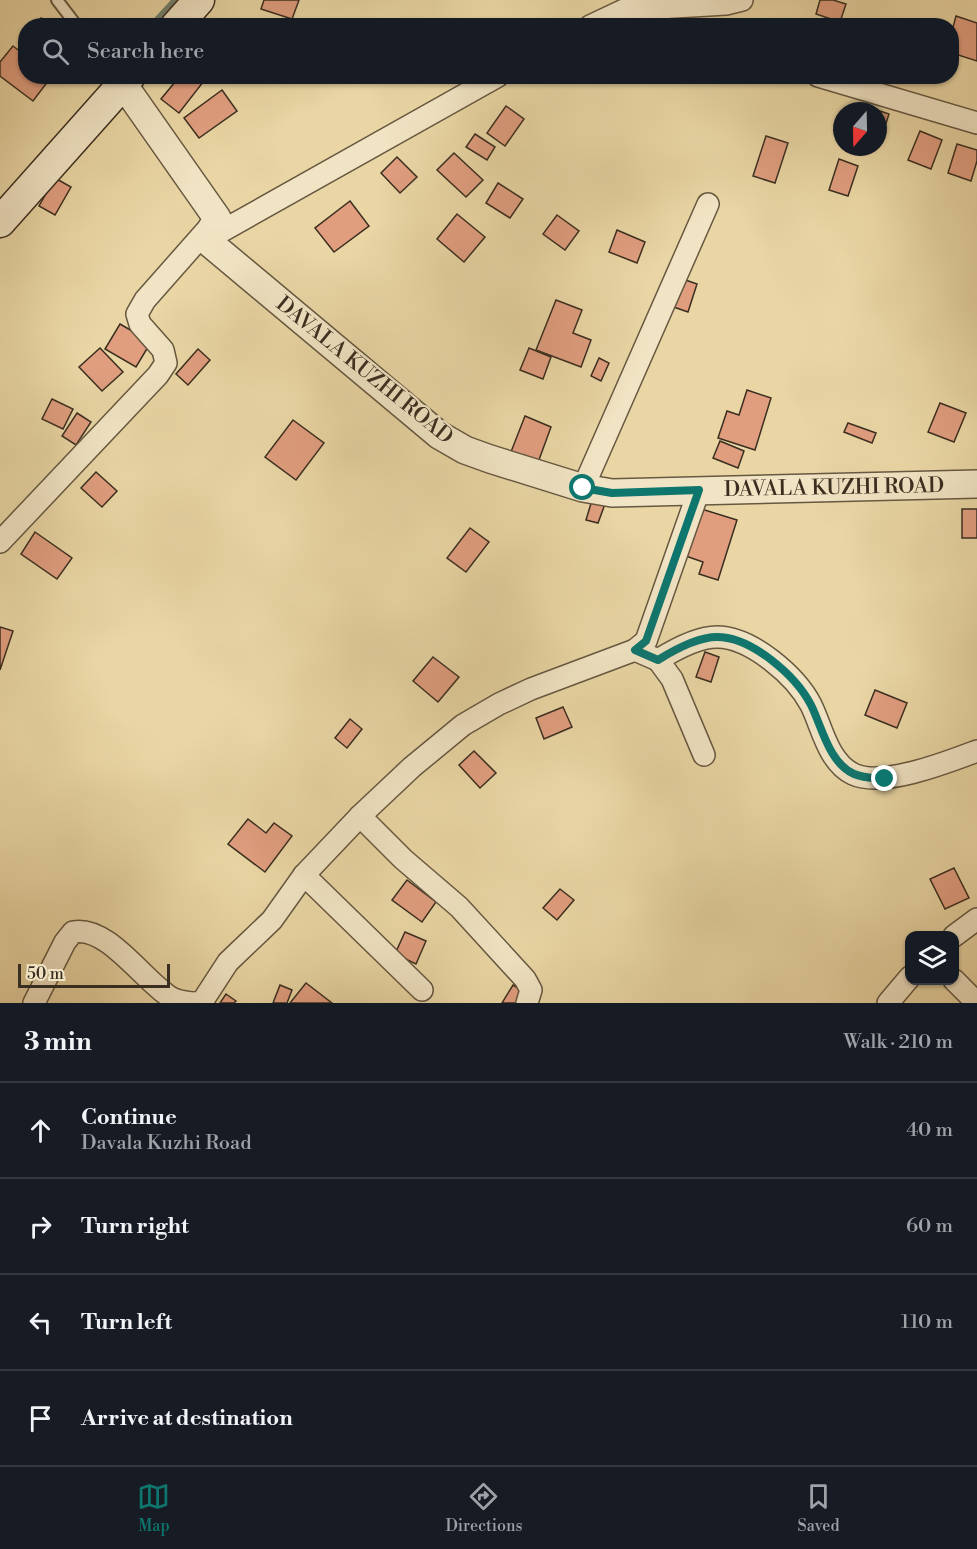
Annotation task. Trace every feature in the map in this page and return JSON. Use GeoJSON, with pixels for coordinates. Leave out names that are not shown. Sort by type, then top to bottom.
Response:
{"type":"FeatureCollection","features":[{"type":"Feature","properties":{"kind":"main road"},"geometry":{"type":"LineString","coordinates":[[183,18],[199,0]]}},
{"type":"Feature","properties":{"kind":"main road"},"geometry":{"type":"LineString","coordinates":[[1,218],[119,84]]}},
{"type":"Feature","properties":{"kind":"street"},"geometry":{"type":"LineString","coordinates":[[607,18],[624,10],[726,4],[742,0]]}},
{"type":"Feature","properties":{"kind":"street","name":"DAVALA KUZHI ROAD"},"geometry":{"type":"LineString","coordinates":[[126,84],[212,229],[439,435],[465,450],[583,488],[612,493],[977,484]]}},
{"type":"Feature","properties":{"kind":"street"},"geometry":{"type":"LineString","coordinates":[[0,542],[158,375],[166,363],[163,350],[140,324],[138,314],[144,300],[212,229],[483,84]]}},
{"type":"Feature","properties":{"kind":"street"},"geometry":{"type":"LineString","coordinates":[[845,84],[977,123]]}},
{"type":"Feature","properties":{"kind":"street"},"geometry":{"type":"LineString","coordinates":[[583,488],[708,204]]}},
{"type":"Feature","properties":{"kind":"street"},"geometry":{"type":"LineString","coordinates":[[34,1003],[65,942],[73,932],[83,930],[99,935],[171,997],[194,1003],[202,1002],[228,962],[272,920],[304,875],[360,816],[412,767],[463,725],[531,688],[635,650],[646,641],[699,490]]}},
{"type":"Feature","properties":{"kind":"street"},"geometry":{"type":"LineString","coordinates":[[658,660],[672,651],[718,637],[741,643],[763,654],[780,667],[798,686],[810,703],[826,743],[852,774],[885,779],[943,764],[977,751]]}},
{"type":"Feature","properties":{"kind":"street"},"geometry":{"type":"LineString","coordinates":[[635,650],[658,660],[672,679],[704,754]]}},
{"type":"Feature","properties":{"kind":"street"},"geometry":{"type":"LineString","coordinates":[[360,816],[404,859],[459,907],[502,953],[525,979],[531,990],[527,1003]]}},
{"type":"Feature","properties":{"kind":"street"},"geometry":{"type":"LineString","coordinates":[[304,875],[422,990]]}},
{"type":"Feature","properties":{"kind":"street"},"geometry":{"type":"LineString","coordinates":[[959,932],[977,919]]}},
{"type":"Feature","properties":{"kind":"street"},"geometry":{"type":"LineString","coordinates":[[888,1003],[905,982]]}},
{"type":"Feature","properties":{"kind":"street"},"geometry":{"type":"LineString","coordinates":[[959,985],[977,1003]]}},
{"type":"Feature","properties":{"kind":"lane"},"geometry":{"type":"LineString","coordinates":[[57,0],[71,18]]}},
{"type":"Feature","properties":{"kind":"building"},"geometry":{"type":"Polygon","coordinates":[[[264,0],[299,0],[292,18],[261,9],[264,0]]]}},
{"type":"Feature","properties":{"kind":"building"},"geometry":{"type":"Polygon","coordinates":[[[820,0],[833,0],[846,4],[841,18],[828,18],[816,14],[820,0]]]}},
{"type":"Feature","properties":{"kind":"building"},"geometry":{"type":"Polygon","coordinates":[[[956,16],[977,23],[977,61],[959,55],[959,18],[955,18],[956,16]]]}},
{"type":"Feature","properties":{"kind":"building"},"geometry":{"type":"Polygon","coordinates":[[[13,46],[18,50],[18,84],[46,84],[33,101],[0,76],[0,62],[13,46]]]}},
{"type":"Feature","properties":{"kind":"building"},"geometry":{"type":"Polygon","coordinates":[[[173,84],[202,84],[179,113],[161,99],[173,84]]]}},
{"type":"Feature","properties":{"kind":"building"},"geometry":{"type":"Polygon","coordinates":[[[222,90],[237,111],[199,138],[184,118],[222,90]]]}},
{"type":"Feature","properties":{"kind":"building"},"geometry":{"type":"Polygon","coordinates":[[[506,106],[524,119],[505,146],[487,133],[506,106]]]}},
{"type":"Feature","properties":{"kind":"building"},"geometry":{"type":"Polygon","coordinates":[[[920,131],[942,140],[931,169],[908,160],[920,131]]]}},
{"type":"Feature","properties":{"kind":"building"},"geometry":{"type":"Polygon","coordinates":[[[475,134],[495,147],[487,160],[466,147],[475,134]]]}},
{"type":"Feature","properties":{"kind":"building"},"geometry":{"type":"Polygon","coordinates":[[[766,136],[788,143],[775,183],[753,176],[766,136]]]}},
{"type":"Feature","properties":{"kind":"building"},"geometry":{"type":"Polygon","coordinates":[[[957,144],[977,150],[977,161],[971,181],[948,173],[957,144]]]}},
{"type":"Feature","properties":{"kind":"building"},"geometry":{"type":"Polygon","coordinates":[[[454,153],[483,180],[466,197],[437,170],[454,153]]]}},
{"type":"Feature","properties":{"kind":"building"},"geometry":{"type":"Polygon","coordinates":[[[397,157],[417,177],[400,193],[381,173],[397,157]]]}},
{"type":"Feature","properties":{"kind":"building"},"geometry":{"type":"Polygon","coordinates":[[[839,159],[858,166],[848,196],[829,190],[839,159]]]}},
{"type":"Feature","properties":{"kind":"building"},"geometry":{"type":"Polygon","coordinates":[[[55,178],[71,187],[55,215],[39,206],[55,178]]]}},
{"type":"Feature","properties":{"kind":"building"},"geometry":{"type":"Polygon","coordinates":[[[498,183],[523,199],[510,218],[486,203],[498,183]]]}},
{"type":"Feature","properties":{"kind":"building"},"geometry":{"type":"Polygon","coordinates":[[[350,201],[369,226],[334,252],[315,228],[350,201]]]}},
{"type":"Feature","properties":{"kind":"building"},"geometry":{"type":"Polygon","coordinates":[[[457,214],[485,237],[464,262],[437,239],[457,214]]]}},
{"type":"Feature","properties":{"kind":"building"},"geometry":{"type":"Polygon","coordinates":[[[557,215],[579,231],[565,250],[543,234],[557,215]]]}},
{"type":"Feature","properties":{"kind":"building"},"geometry":{"type":"Polygon","coordinates":[[[617,230],[645,242],[637,263],[609,252],[617,230]]]}},
{"type":"Feature","properties":{"kind":"building"},"geometry":{"type":"Polygon","coordinates":[[[674,276],[697,284],[688,312],[665,304],[674,276]]]}},
{"type":"Feature","properties":{"kind":"building"},"geometry":{"type":"Polygon","coordinates":[[[556,300],[582,310],[573,333],[591,340],[581,367],[536,350],[556,300]]]}},
{"type":"Feature","properties":{"kind":"building"},"geometry":{"type":"Polygon","coordinates":[[[120,324],[151,342],[136,367],[105,349],[120,324]]]}},
{"type":"Feature","properties":{"kind":"building"},"geometry":{"type":"Polygon","coordinates":[[[100,348],[123,372],[102,391],[79,367],[100,348]]]}},
{"type":"Feature","properties":{"kind":"building"},"geometry":{"type":"Polygon","coordinates":[[[529,348],[551,357],[543,379],[520,370],[529,348]]]}},
{"type":"Feature","properties":{"kind":"building"},"geometry":{"type":"Polygon","coordinates":[[[198,349],[210,360],[188,385],[176,374],[198,349]]]}},
{"type":"Feature","properties":{"kind":"building"},"geometry":{"type":"Polygon","coordinates":[[[599,358],[609,363],[601,381],[591,376],[599,358]]]}},
{"type":"Feature","properties":{"kind":"building"},"geometry":{"type":"Polygon","coordinates":[[[747,390],[771,398],[755,450],[718,438],[727,411],[739,415],[747,390]]]}},
{"type":"Feature","properties":{"kind":"building"},"geometry":{"type":"Polygon","coordinates":[[[52,399],[73,409],[63,429],[42,419],[52,399]]]}},
{"type":"Feature","properties":{"kind":"building"},"geometry":{"type":"Polygon","coordinates":[[[940,403],[966,413],[954,442],[928,432],[940,403]]]}},
{"type":"Feature","properties":{"kind":"building"},"geometry":{"type":"Polygon","coordinates":[[[77,413],[91,422],[76,445],[62,436],[77,413]]]}},
{"type":"Feature","properties":{"kind":"building"},"geometry":{"type":"Polygon","coordinates":[[[525,416],[551,427],[536,468],[509,457],[525,416]]]}},
{"type":"Feature","properties":{"kind":"building"},"geometry":{"type":"Polygon","coordinates":[[[293,420],[324,443],[296,480],[265,457],[293,420]]]}},
{"type":"Feature","properties":{"kind":"building"},"geometry":{"type":"Polygon","coordinates":[[[848,423],[876,433],[872,443],[844,432],[848,423]]]}},
{"type":"Feature","properties":{"kind":"building"},"geometry":{"type":"Polygon","coordinates":[[[720,441],[744,451],[738,468],[713,458],[720,441]]]}},
{"type":"Feature","properties":{"kind":"building"},"geometry":{"type":"Polygon","coordinates":[[[96,472],[117,491],[102,507],[81,488],[96,472]]]}},
{"type":"Feature","properties":{"kind":"building"},"geometry":{"type":"Polygon","coordinates":[[[592,500],[605,504],[598,523],[586,520],[592,500]]]}},
{"type":"Feature","properties":{"kind":"building"},"geometry":{"type":"Polygon","coordinates":[[[695,507],[737,520],[718,580],[699,574],[703,562],[680,554],[695,507]]]}},
{"type":"Feature","properties":{"kind":"building"},"geometry":{"type":"Polygon","coordinates":[[[962,509],[977,509],[977,538],[962,538],[962,509]]]}},
{"type":"Feature","properties":{"kind":"building"},"geometry":{"type":"Polygon","coordinates":[[[470,528],[489,542],[466,572],[447,558],[470,528]]]}},
{"type":"Feature","properties":{"kind":"building"},"geometry":{"type":"Polygon","coordinates":[[[35,532],[72,558],[57,579],[21,554],[35,532]]]}},
{"type":"Feature","properties":{"kind":"building"},"geometry":{"type":"Polygon","coordinates":[[[0,627],[13,631],[0,670],[0,627]]]}},
{"type":"Feature","properties":{"kind":"building"},"geometry":{"type":"Polygon","coordinates":[[[705,652],[719,657],[711,682],[696,677],[705,652]]]}},
{"type":"Feature","properties":{"kind":"building"},"geometry":{"type":"Polygon","coordinates":[[[433,657],[459,677],[438,702],[413,681],[433,657]]]}},
{"type":"Feature","properties":{"kind":"building"},"geometry":{"type":"Polygon","coordinates":[[[875,690],[907,703],[897,728],[865,715],[875,690]]]}},
{"type":"Feature","properties":{"kind":"building"},"geometry":{"type":"Polygon","coordinates":[[[563,707],[572,727],[544,739],[536,718],[563,707]]]}},
{"type":"Feature","properties":{"kind":"building"},"geometry":{"type":"Polygon","coordinates":[[[350,719],[362,729],[347,748],[335,738],[350,719]]]}},
{"type":"Feature","properties":{"kind":"building"},"geometry":{"type":"Polygon","coordinates":[[[474,751],[496,773],[480,788],[459,765],[474,751]]]}},
{"type":"Feature","properties":{"kind":"building"},"geometry":{"type":"Polygon","coordinates":[[[248,819],[266,833],[274,823],[292,836],[265,872],[228,844],[248,819]]]}},
{"type":"Feature","properties":{"kind":"building"},"geometry":{"type":"Polygon","coordinates":[[[954,868],[969,898],[945,909],[930,879],[954,868]]]}},
{"type":"Feature","properties":{"kind":"building"},"geometry":{"type":"Polygon","coordinates":[[[407,880],[436,902],[422,922],[392,900],[407,880]]]}},
{"type":"Feature","properties":{"kind":"building"},"geometry":{"type":"Polygon","coordinates":[[[560,889],[574,900],[557,920],[543,908],[560,889]]]}},
{"type":"Feature","properties":{"kind":"building"},"geometry":{"type":"Polygon","coordinates":[[[405,932],[426,941],[416,964],[395,954],[405,932]]]}},
{"type":"Feature","properties":{"kind":"building"},"geometry":{"type":"Polygon","coordinates":[[[306,983],[332,1003],[290,1003],[306,983]]]}},
{"type":"Feature","properties":{"kind":"building"},"geometry":{"type":"Polygon","coordinates":[[[280,985],[292,990],[287,1003],[273,1003],[280,985]]]}},
{"type":"Feature","properties":{"kind":"building"},"geometry":{"type":"Polygon","coordinates":[[[513,985],[529,995],[524,1003],[502,1003],[513,985]]]}},
{"type":"Feature","properties":{"kind":"building"},"geometry":{"type":"Polygon","coordinates":[[[226,994],[236,1001],[220,1003],[226,994]]]}},
{"type":"Feature","properties":{"kind":"waterway"},"geometry":{"type":"LineString","coordinates":[[158,18],[175,0]]}},
{"type":"Feature","properties":{"kind":"route"},"geometry":{"type":"LineString","coordinates":[[583,488],[612,493],[699,490],[646,641],[635,650],[658,660],[672,651],[718,637],[741,643],[763,654],[780,667],[798,686],[810,703],[826,743],[838,760],[852,774],[885,779]]}}]}
